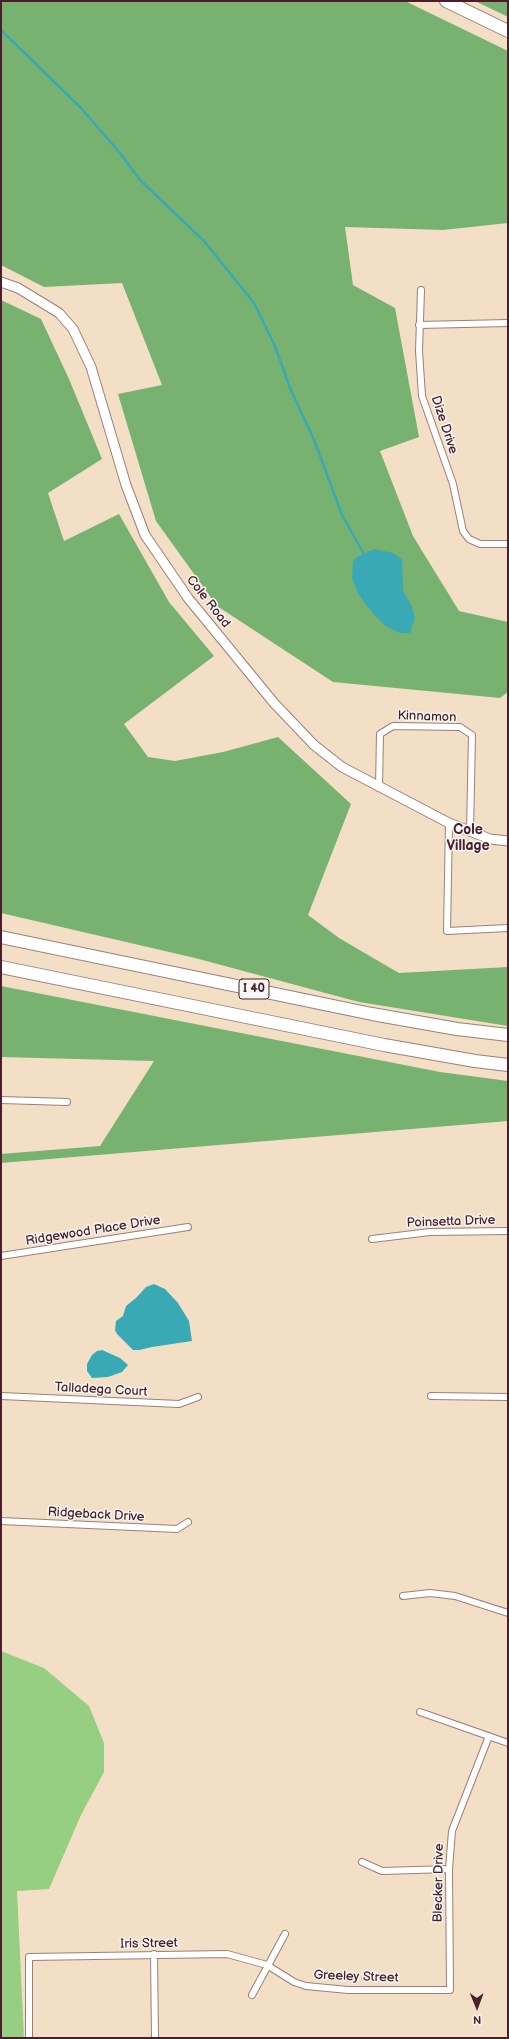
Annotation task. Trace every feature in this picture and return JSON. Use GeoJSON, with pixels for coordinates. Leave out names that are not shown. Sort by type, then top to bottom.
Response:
{"type":"FeatureCollection","features":[{"type":"Feature","properties":{"kind":"highway"},"geometry":{"type":"LineString","coordinates":[[446,1],[508,31]]}},
{"type":"Feature","properties":{"kind":"highway","name":"I 40"},"geometry":{"type":"LineString","coordinates":[[1,936],[372,1014],[457,1029],[508,1035]]}},
{"type":"Feature","properties":{"kind":"highway","name":"I 40"},"geometry":{"type":"LineString","coordinates":[[1,967],[384,1045],[475,1061],[508,1065]]}},
{"type":"Feature","properties":{"kind":"street","name":"Cole Road"},"geometry":{"type":"LineString","coordinates":[[1,282],[18,288],[59,313],[73,329],[91,367],[138,519],[156,554],[188,598],[260,687],[314,745],[342,767],[380,784],[449,823],[490,839],[508,841]]}},
{"type":"Feature","properties":{"kind":"street","name":"Dize Drive"},"geometry":{"type":"LineString","coordinates":[[421,290],[419,325],[422,396],[453,484],[462,531],[469,539],[480,544],[508,544]]}},
{"type":"Feature","properties":{"kind":"street"},"geometry":{"type":"LineString","coordinates":[[419,325],[508,323]]}},
{"type":"Feature","properties":{"kind":"street","name":"Kinnamon"},"geometry":{"type":"LineString","coordinates":[[380,784],[380,734],[393,726],[460,727],[472,735],[470,831]]}},
{"type":"Feature","properties":{"kind":"street"},"geometry":{"type":"LineString","coordinates":[[449,823],[447,931],[508,928]]}},
{"type":"Feature","properties":{"kind":"street"},"geometry":{"type":"LineString","coordinates":[[1,1100],[67,1102]]}},
{"type":"Feature","properties":{"kind":"street","name":"Ridgewood Place Drive"},"geometry":{"type":"LineString","coordinates":[[1,1256],[188,1227]]}},
{"type":"Feature","properties":{"kind":"street","name":"Poinsetta Drive"},"geometry":{"type":"LineString","coordinates":[[372,1239],[430,1232],[508,1231]]}},
{"type":"Feature","properties":{"kind":"street","name":"Talladega Court"},"geometry":{"type":"LineString","coordinates":[[1,1396],[179,1404],[198,1397]]}},
{"type":"Feature","properties":{"kind":"street"},"geometry":{"type":"LineString","coordinates":[[432,1396],[508,1397]]}},
{"type":"Feature","properties":{"kind":"street","name":"Ridgeback Drive"},"geometry":{"type":"LineString","coordinates":[[1,1521],[177,1529],[188,1522]]}},
{"type":"Feature","properties":{"kind":"street"},"geometry":{"type":"LineString","coordinates":[[403,1596],[430,1593],[455,1596],[508,1613]]}},
{"type":"Feature","properties":{"kind":"street"},"geometry":{"type":"LineString","coordinates":[[420,1712],[508,1743]]}},
{"type":"Feature","properties":{"kind":"street","name":"Blecker Drive"},"geometry":{"type":"LineString","coordinates":[[450,1990],[449,1869],[452,1831],[489,1736]]}},
{"type":"Feature","properties":{"kind":"street"},"geometry":{"type":"LineString","coordinates":[[362,1862],[382,1871],[449,1869]]}},
{"type":"Feature","properties":{"kind":"street"},"geometry":{"type":"LineString","coordinates":[[252,1995],[285,1934]]}},
{"type":"Feature","properties":{"kind":"street"},"geometry":{"type":"LineString","coordinates":[[154,1954],[155,2038]]}},
{"type":"Feature","properties":{"kind":"street","name":"Iris Street"},"geometry":{"type":"LineString","coordinates":[[29,2038],[29,1957],[226,1954],[267,1965]]}},
{"type":"Feature","properties":{"kind":"street","name":"Greeley Street"},"geometry":{"type":"LineString","coordinates":[[267,1965],[294,1982],[306,1986],[348,1990],[450,1990]]}},
{"type":"Feature","properties":{"kind":"green space"},"geometry":{"type":"Polygon","coordinates":[[[1,1],[405,1],[508,51],[508,223],[443,230],[345,227],[353,285],[395,308],[419,437],[380,451],[413,536],[459,611],[508,622],[508,692],[500,698],[333,682],[217,606],[156,521],[118,394],[162,385],[122,283],[44,287],[1,265],[1,1]]]}},
{"type":"Feature","properties":{"kind":"green space"},"geometry":{"type":"Polygon","coordinates":[[[475,1],[508,1],[508,17],[475,1]]]}},
{"type":"Feature","properties":{"kind":"green space"},"geometry":{"type":"Polygon","coordinates":[[[1,300],[41,319],[69,379],[102,459],[48,493],[64,541],[119,514],[169,602],[214,656],[124,724],[148,757],[175,761],[223,752],[278,737],[351,804],[308,915],[339,938],[399,973],[508,967],[508,1026],[359,1002],[195,958],[1,913],[1,300]]]}},
{"type":"Feature","properties":{"kind":"green space"},"geometry":{"type":"Polygon","coordinates":[[[1,986],[440,1072],[508,1081],[508,1121],[1,1163],[1,1154],[100,1146],[154,1061],[1,1057],[1,986]]]}},
{"type":"Feature","properties":{"kind":"green space"},"geometry":{"type":"Polygon","coordinates":[[[1,1651],[44,1668],[89,1706],[104,1743],[104,1772],[81,1815],[49,1889],[17,1891],[24,2038],[1,2038],[1,1651]]]}},
{"type":"Feature","properties":{"kind":"water"},"geometry":{"type":"Polygon","coordinates":[[[374,549],[393,553],[402,559],[403,590],[412,607],[415,618],[410,633],[400,633],[387,627],[375,616],[358,594],[352,578],[353,561],[357,557],[374,549]]]}},
{"type":"Feature","properties":{"kind":"water"},"geometry":{"type":"Polygon","coordinates":[[[154,1284],[165,1289],[178,1303],[189,1321],[192,1341],[133,1350],[117,1334],[115,1330],[116,1321],[123,1316],[126,1306],[146,1287],[154,1284]]]}},
{"type":"Feature","properties":{"kind":"water"},"geometry":{"type":"Polygon","coordinates":[[[102,1350],[120,1358],[128,1365],[122,1372],[108,1377],[92,1378],[87,1371],[87,1364],[92,1355],[97,1351],[102,1350]]]}},
{"type":"Feature","properties":{"kind":"waterway"},"geometry":{"type":"LineString","coordinates":[[1,30],[81,108],[120,153],[140,180],[204,241],[254,303],[275,346],[290,388],[315,442],[342,515],[365,556]]}},
{"type":"Feature","properties":{"kind":"district","name":"Cole Village"},"geometry":{"type":"Point","coordinates":[468,838]}}]}
